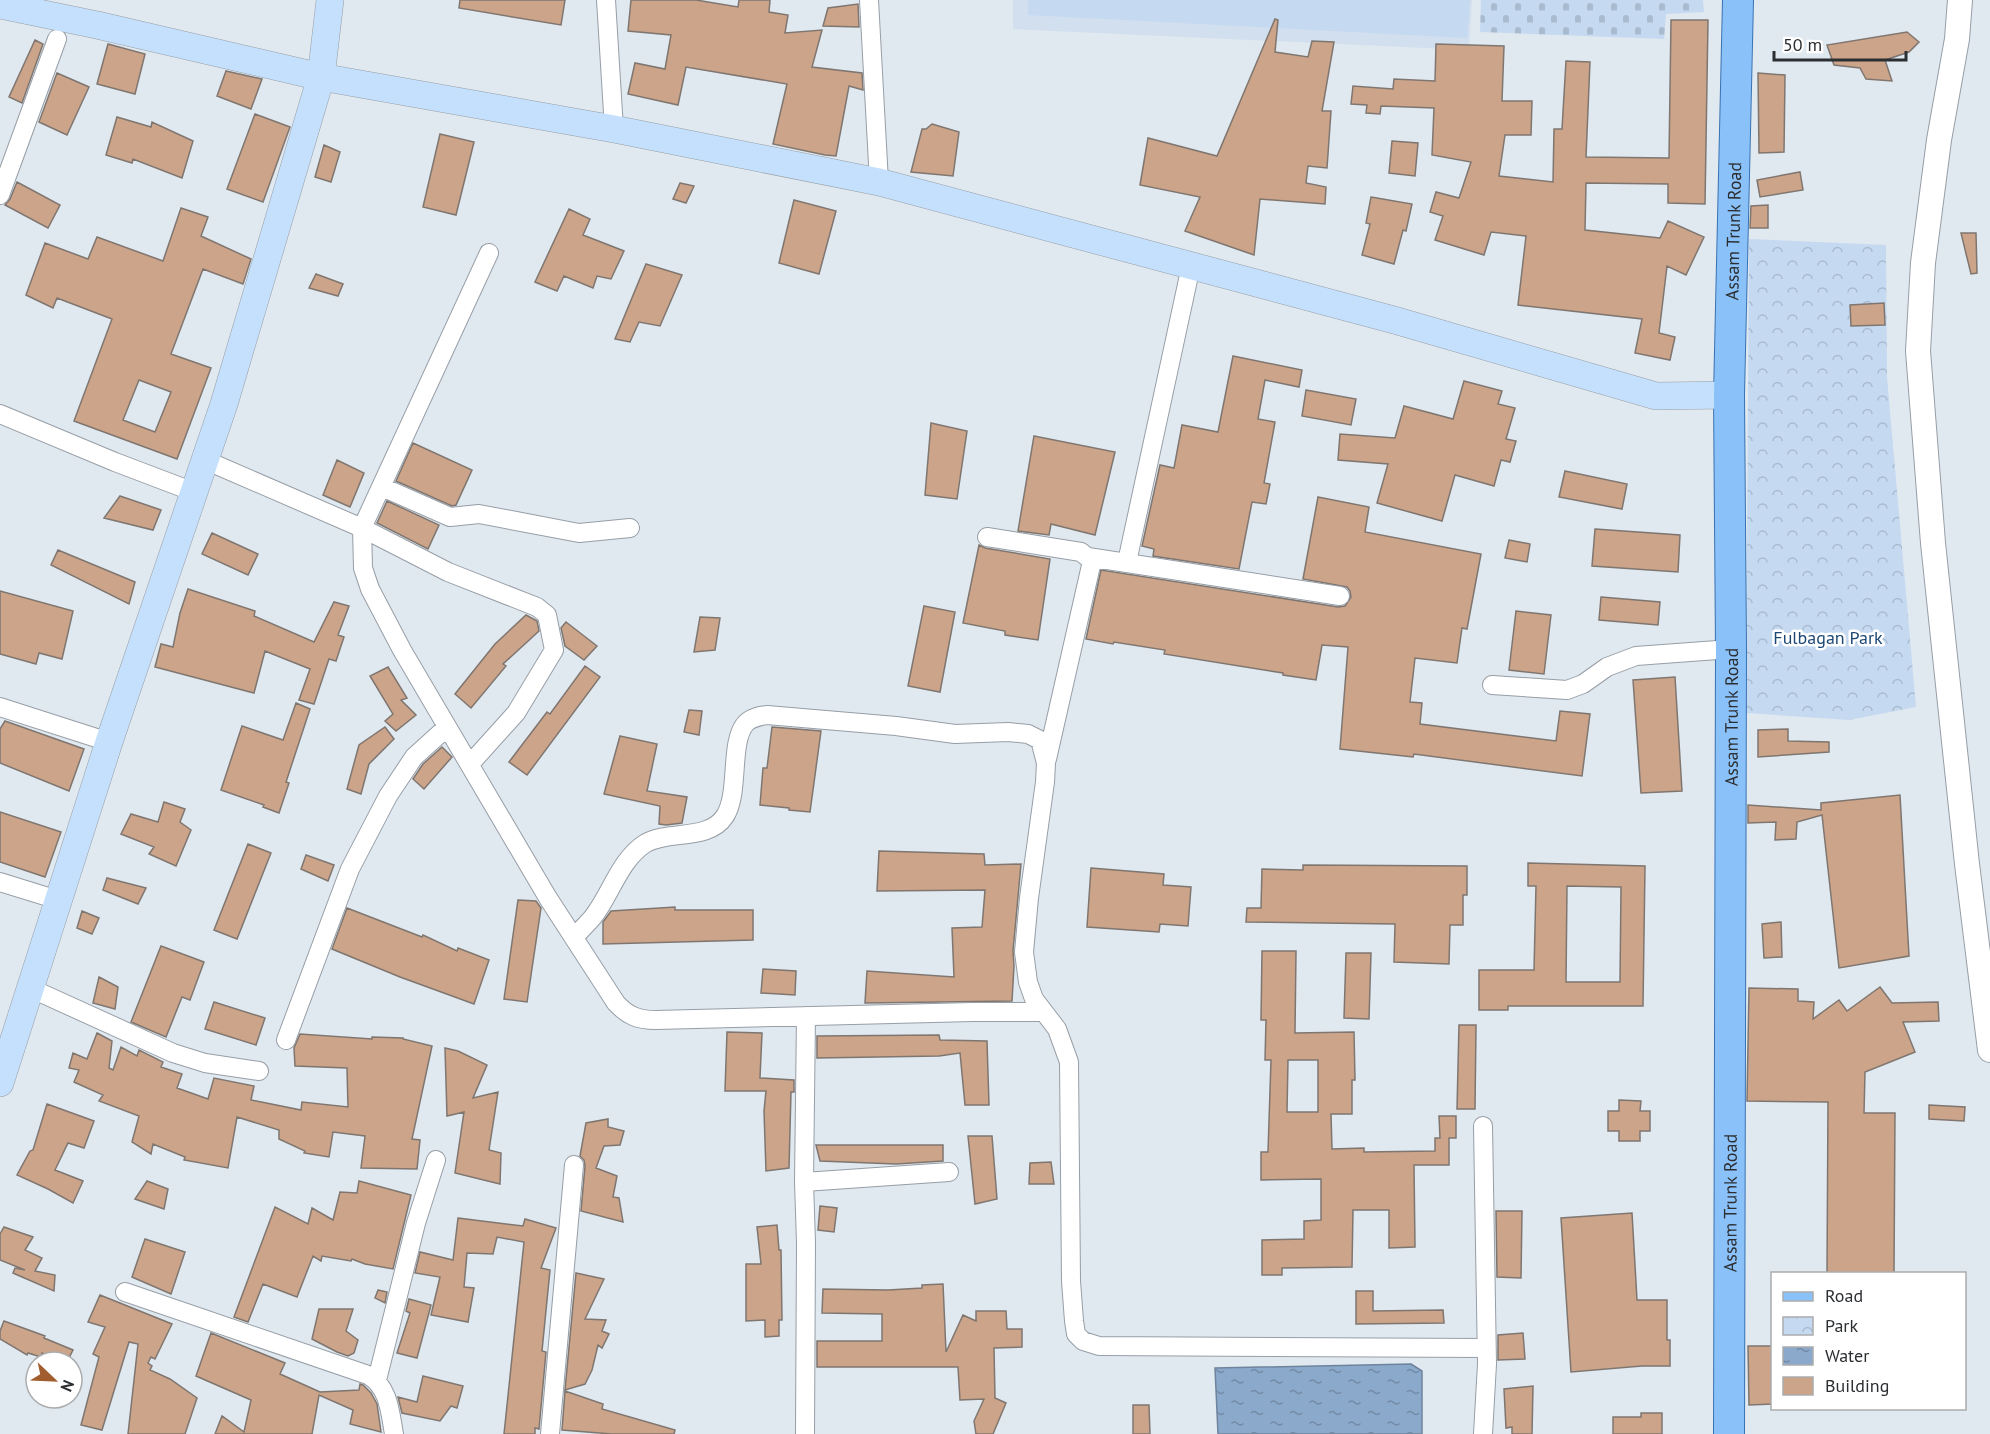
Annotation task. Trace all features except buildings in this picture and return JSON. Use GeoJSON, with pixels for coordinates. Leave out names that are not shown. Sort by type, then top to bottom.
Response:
{"type":"FeatureCollection","features":[{"type":"Feature","properties":{"kind":"main road"},"geometry":{"type":"LineString","coordinates":[[2,1069],[228,393],[321,77],[330,0]]}},
{"type":"Feature","properties":{"kind":"main road","name":"Assam Trunk Road"},"geometry":{"type":"LineString","coordinates":[[1729,1434],[1731,649],[1729,395],[1738,0]]}},
{"type":"Feature","properties":{"kind":"main road"},"geometry":{"type":"LineString","coordinates":[[0,5],[321,77],[614,129],[879,182],[1394,320],[1656,396],[1729,395]]}},
{"type":"Feature","properties":{"kind":"street"},"geometry":{"type":"LineString","coordinates":[[606,0],[614,129]]}},
{"type":"Feature","properties":{"kind":"street"},"geometry":{"type":"LineString","coordinates":[[869,0],[879,182]]}},
{"type":"Feature","properties":{"kind":"street"},"geometry":{"type":"LineString","coordinates":[[1960,0],[1957,39],[1939,140],[1923,263],[1918,351],[1933,543],[1967,864],[1990,1050]]}},
{"type":"Feature","properties":{"kind":"street"},"geometry":{"type":"LineString","coordinates":[[0,195],[57,39]]}},
{"type":"Feature","properties":{"kind":"street"},"geometry":{"type":"LineString","coordinates":[[489,253],[362,528],[363,568],[370,589],[446,728],[470,764],[548,898],[616,1003],[625,1012],[639,1020],[1043,1012]]}},
{"type":"Feature","properties":{"kind":"street"},"geometry":{"type":"LineString","coordinates":[[1128,562],[1191,266]]}},
{"type":"Feature","properties":{"kind":"street"},"geometry":{"type":"LineString","coordinates":[[0,414],[194,492]]}},
{"type":"Feature","properties":{"kind":"street"},"geometry":{"type":"LineString","coordinates":[[205,460],[362,528],[448,572],[537,607],[547,615],[554,644],[551,657],[516,713],[470,764]]}},
{"type":"Feature","properties":{"kind":"street"},"geometry":{"type":"LineString","coordinates":[[382,487],[450,518],[478,514],[579,534],[630,528]]}},
{"type":"Feature","properties":{"kind":"street"},"geometry":{"type":"LineString","coordinates":[[987,537],[1080,552],[1092,561],[1046,763],[1046,782],[1029,898],[1024,952],[1028,982],[1034,999],[1057,1029],[1069,1062],[1071,1281],[1076,1334],[1083,1341],[1099,1346],[1486,1348]]}},
{"type":"Feature","properties":{"kind":"street"},"geometry":{"type":"LineString","coordinates":[[1088,557],[1340,596]]}},
{"type":"Feature","properties":{"kind":"street"},"geometry":{"type":"LineString","coordinates":[[1492,685],[1568,690],[1583,684],[1607,667],[1636,657],[1731,649]]}},
{"type":"Feature","properties":{"kind":"street"},"geometry":{"type":"LineString","coordinates":[[0,707],[110,742]]}},
{"type":"Feature","properties":{"kind":"street"},"geometry":{"type":"LineString","coordinates":[[569,930],[593,917],[636,849],[648,842],[697,832],[719,824],[730,806],[740,736],[746,723],[757,716],[896,726],[955,735],[1008,732],[1028,734],[1040,740],[1046,763]]}},
{"type":"Feature","properties":{"kind":"street"},"geometry":{"type":"LineString","coordinates":[[286,1040],[350,868],[388,796],[414,757],[446,728]]}},
{"type":"Feature","properties":{"kind":"street"},"geometry":{"type":"LineString","coordinates":[[0,882],[58,900]]}},
{"type":"Feature","properties":{"kind":"street"},"geometry":{"type":"LineString","coordinates":[[30,988],[173,1053],[205,1063],[259,1071]]}},
{"type":"Feature","properties":{"kind":"street"},"geometry":{"type":"LineString","coordinates":[[805,1434],[806,1016]]}},
{"type":"Feature","properties":{"kind":"street"},"geometry":{"type":"LineString","coordinates":[[1483,1126],[1486,1348],[1483,1434]]}},
{"type":"Feature","properties":{"kind":"street"},"geometry":{"type":"LineString","coordinates":[[377,1380],[416,1223],[436,1160]]}},
{"type":"Feature","properties":{"kind":"street"},"geometry":{"type":"LineString","coordinates":[[550,1434],[574,1165]]}},
{"type":"Feature","properties":{"kind":"street"},"geometry":{"type":"LineString","coordinates":[[804,1182],[949,1172]]}},
{"type":"Feature","properties":{"kind":"street"},"geometry":{"type":"LineString","coordinates":[[125,1292],[357,1371],[377,1380],[385,1393],[394,1434]]}},
{"type":"Feature","properties":{"kind":"shaded area"},"geometry":{"type":"Polygon","coordinates":[[[1013,0],[1472,0],[1469,50],[1013,29],[1013,0]]]}},
{"type":"Feature","properties":{"kind":"green space"},"geometry":{"type":"Polygon","coordinates":[[[1028,0],[1470,0],[1467,38],[1028,15],[1028,0]]]}},
{"type":"Feature","properties":{"kind":"green space"},"geometry":{"type":"Polygon","coordinates":[[[1481,0],[1703,0],[1704,12],[1666,14],[1664,39],[1480,32],[1481,0]]]}},
{"type":"Feature","properties":{"kind":"green space","name":"Fulbagan Park"},"geometry":{"type":"Polygon","coordinates":[[[1749,239],[1886,245],[1887,377],[1916,707],[1849,720],[1746,713],[1749,239]]]}},
{"type":"Feature","properties":{"kind":"water"},"geometry":{"type":"Polygon","coordinates":[[[1411,1364],[1422,1371],[1422,1434],[1218,1434],[1215,1368],[1411,1364]]]}}]}
